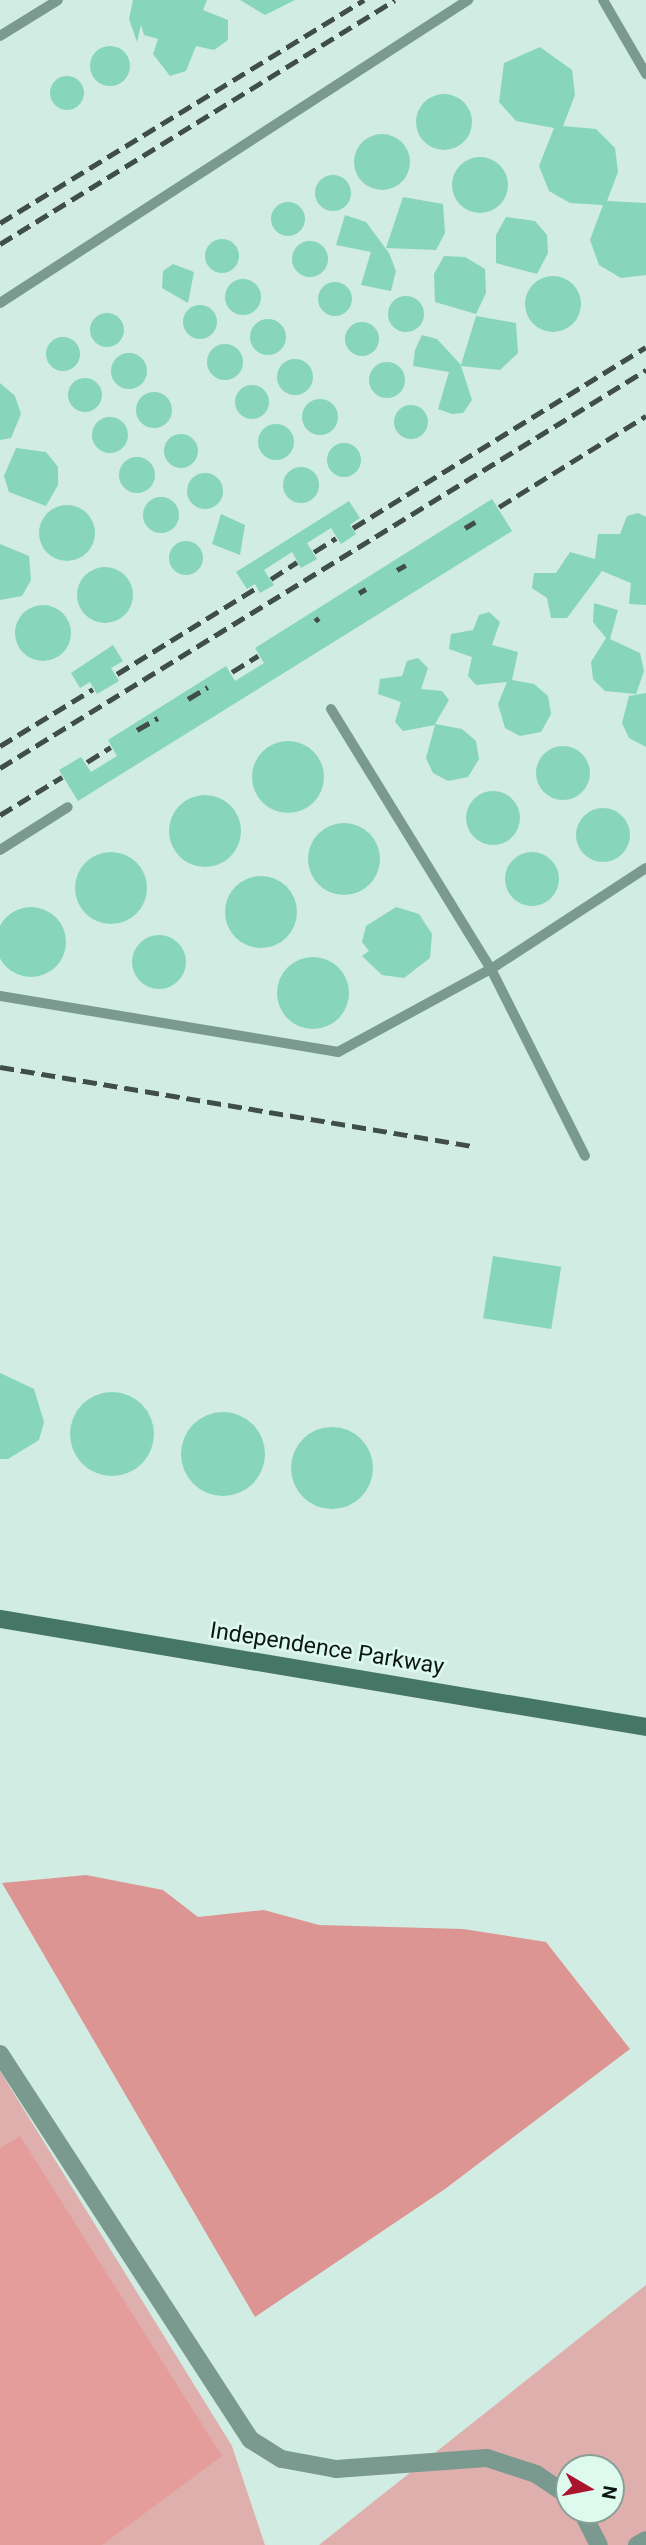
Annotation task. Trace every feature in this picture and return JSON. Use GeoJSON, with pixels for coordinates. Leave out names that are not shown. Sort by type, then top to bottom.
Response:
{"type":"FeatureCollection","features":[{"type":"Feature","properties":{"kind":"main road","name":"Independence Parkway"},"geometry":{"type":"LineString","coordinates":[[0,1619],[646,1727]]}},
{"type":"Feature","properties":{"kind":"street"},"geometry":{"type":"LineString","coordinates":[[0,2054],[251,2440],[295,2463],[336,2469],[487,2458],[536,2473],[555,2486]]}},
{"type":"Feature","properties":{"kind":"street"},"geometry":{"type":"LineString","coordinates":[[588,2524],[599,2545]]}},
{"type":"Feature","properties":{"kind":"street"},"geometry":{"type":"LineString","coordinates":[[637,2545],[646,2540]]}},
{"type":"Feature","properties":{"kind":"lane"},"geometry":{"type":"LineString","coordinates":[[0,36],[58,0]]}},
{"type":"Feature","properties":{"kind":"lane"},"geometry":{"type":"LineString","coordinates":[[0,303],[468,0]]}},
{"type":"Feature","properties":{"kind":"lane"},"geometry":{"type":"LineString","coordinates":[[603,0],[646,74]]}},
{"type":"Feature","properties":{"kind":"lane"},"geometry":{"type":"LineString","coordinates":[[331,709],[491,970],[585,1156]]}},
{"type":"Feature","properties":{"kind":"lane"},"geometry":{"type":"LineString","coordinates":[[0,850],[68,807]]}},
{"type":"Feature","properties":{"kind":"lane"},"geometry":{"type":"LineString","coordinates":[[0,996],[330,1053],[491,970],[646,868]]}},
{"type":"Feature","properties":{"kind":"shaded area"},"geometry":{"type":"Polygon","coordinates":[[[86,1875],[163,1890],[198,1917],[264,1910],[319,1925],[463,1929],[546,1942],[630,2049],[445,2189],[255,2317],[2,1883],[86,1875]]]}},
{"type":"Feature","properties":{"kind":"shaded area"},"geometry":{"type":"Polygon","coordinates":[[[0,2071],[232,2446],[265,2545],[0,2545],[0,2071]]]}},
{"type":"Feature","properties":{"kind":"shaded area"},"geometry":{"type":"Polygon","coordinates":[[[20,2136],[222,2456],[102,2545],[0,2545],[0,2148],[20,2136]]]}},
{"type":"Feature","properties":{"kind":"shaded area"},"geometry":{"type":"Polygon","coordinates":[[[646,2285],[646,2545],[319,2545],[646,2285]]]}},
{"type":"Feature","properties":{"kind":"building"},"geometry":{"type":"Polygon","coordinates":[[[133,0],[207,0],[203,10],[228,20],[228,40],[214,50],[196,46],[186,71],[170,76],[153,54],[158,39],[144,35],[141,25],[137,42],[129,19],[133,0]]]}},
{"type":"Feature","properties":{"kind":"building"},"geometry":{"type":"Polygon","coordinates":[[[240,0],[295,0],[265,15],[240,0]]]}},
{"type":"Feature","properties":{"kind":"building"},"geometry":{"type":"Polygon","coordinates":[[[110,46],[124,52],[130,66],[124,80],[110,86],[96,80],[90,66],[96,52],[110,46]]]}},
{"type":"Feature","properties":{"kind":"building"},"geometry":{"type":"Polygon","coordinates":[[[540,47],[572,70],[575,95],[563,126],[596,129],[615,148],[618,172],[607,201],[646,203],[646,275],[621,278],[599,265],[590,240],[603,205],[570,203],[549,191],[539,166],[554,128],[516,121],[499,102],[504,63],[540,47]]]}},
{"type":"Feature","properties":{"kind":"building"},"geometry":{"type":"Polygon","coordinates":[[[67,76],[79,81],[84,93],[79,105],[67,110],[55,105],[50,93],[55,81],[67,76]]]}},
{"type":"Feature","properties":{"kind":"building"},"geometry":{"type":"Polygon","coordinates":[[[444,94],[455,96],[464,102],[470,111],[470,133],[464,142],[455,148],[444,150],[433,148],[424,142],[418,133],[416,122],[418,111],[424,102],[433,96],[444,94]]]}},
{"type":"Feature","properties":{"kind":"building"},"geometry":{"type":"Polygon","coordinates":[[[382,134],[393,136],[402,142],[408,151],[408,173],[402,182],[393,188],[382,190],[371,188],[362,182],[356,173],[354,162],[356,151],[362,142],[371,136],[382,134]]]}},
{"type":"Feature","properties":{"kind":"building"},"geometry":{"type":"Polygon","coordinates":[[[475,157],[485,157],[500,165],[506,174],[506,196],[500,205],[485,213],[475,213],[457,201],[452,190],[452,180],[464,162],[475,157]]]}},
{"type":"Feature","properties":{"kind":"building"},"geometry":{"type":"Polygon","coordinates":[[[333,175],[346,180],[351,193],[346,206],[333,211],[320,206],[315,193],[320,180],[333,175]]]}},
{"type":"Feature","properties":{"kind":"building"},"geometry":{"type":"Polygon","coordinates":[[[403,197],[443,204],[445,233],[436,250],[386,248],[403,197]]]}},
{"type":"Feature","properties":{"kind":"building"},"geometry":{"type":"Polygon","coordinates":[[[288,202],[300,207],[305,219],[300,231],[288,236],[276,231],[271,219],[276,207],[288,202]]]}},
{"type":"Feature","properties":{"kind":"building"},"geometry":{"type":"Polygon","coordinates":[[[345,215],[366,222],[389,253],[396,271],[391,291],[361,285],[371,252],[336,245],[345,215]]]}},
{"type":"Feature","properties":{"kind":"building"},"geometry":{"type":"Polygon","coordinates":[[[506,217],[535,221],[547,235],[548,253],[537,274],[496,263],[496,235],[506,217]]]}},
{"type":"Feature","properties":{"kind":"building"},"geometry":{"type":"Polygon","coordinates":[[[222,239],[234,244],[239,256],[234,268],[222,273],[210,268],[205,256],[210,244],[222,239]]]}},
{"type":"Feature","properties":{"kind":"building"},"geometry":{"type":"Polygon","coordinates":[[[310,241],[322,247],[328,259],[322,271],[310,277],[298,271],[292,259],[298,247],[310,241]]]}},
{"type":"Feature","properties":{"kind":"building"},"geometry":{"type":"Polygon","coordinates":[[[444,256],[465,257],[485,269],[486,293],[476,314],[435,302],[434,274],[444,256]]]}},
{"type":"Feature","properties":{"kind":"building"},"geometry":{"type":"Polygon","coordinates":[[[173,264],[194,272],[188,303],[162,288],[163,271],[173,264]]]}},
{"type":"Feature","properties":{"kind":"building"},"geometry":{"type":"Polygon","coordinates":[[[553,276],[564,278],[573,284],[579,293],[579,315],[573,324],[564,330],[553,332],[542,330],[533,324],[527,315],[525,304],[527,293],[533,284],[542,278],[553,276]]]}},
{"type":"Feature","properties":{"kind":"building"},"geometry":{"type":"Polygon","coordinates":[[[243,279],[256,284],[261,297],[256,310],[243,315],[230,310],[225,297],[230,284],[243,279]]]}},
{"type":"Feature","properties":{"kind":"building"},"geometry":{"type":"Polygon","coordinates":[[[335,282],[347,287],[352,299],[347,311],[335,316],[323,311],[318,299],[323,287],[335,282]]]}},
{"type":"Feature","properties":{"kind":"building"},"geometry":{"type":"Polygon","coordinates":[[[406,296],[419,301],[424,314],[419,327],[406,332],[393,327],[388,314],[393,301],[406,296]]]}},
{"type":"Feature","properties":{"kind":"building"},"geometry":{"type":"Polygon","coordinates":[[[200,305],[212,310],[217,322],[212,334],[200,339],[188,334],[183,322],[188,310],[200,305]]]}},
{"type":"Feature","properties":{"kind":"building"},"geometry":{"type":"Polygon","coordinates":[[[107,313],[119,318],[124,330],[119,342],[107,347],[95,342],[90,330],[95,318],[107,313]]]}},
{"type":"Feature","properties":{"kind":"building"},"geometry":{"type":"Polygon","coordinates":[[[476,316],[516,323],[518,353],[500,370],[461,366],[472,400],[463,413],[452,414],[438,409],[449,372],[413,366],[415,350],[422,335],[437,339],[461,365],[476,316]]]}},
{"type":"Feature","properties":{"kind":"building"},"geometry":{"type":"Polygon","coordinates":[[[268,319],[281,324],[286,337],[281,350],[268,355],[255,350],[250,337],[255,324],[268,319]]]}},
{"type":"Feature","properties":{"kind":"building"},"geometry":{"type":"Polygon","coordinates":[[[362,322],[374,327],[379,339],[374,351],[362,356],[350,351],[345,339],[350,327],[362,322]]]}},
{"type":"Feature","properties":{"kind":"building"},"geometry":{"type":"Polygon","coordinates":[[[63,337],[75,342],[80,354],[75,366],[63,371],[51,366],[46,354],[51,342],[63,337]]]}},
{"type":"Feature","properties":{"kind":"building"},"geometry":{"type":"Polygon","coordinates":[[[225,344],[237,350],[243,362],[237,374],[225,380],[213,374],[207,362],[213,350],[225,344]]]}},
{"type":"Feature","properties":{"kind":"building"},"geometry":{"type":"Polygon","coordinates":[[[129,353],[142,358],[147,371],[142,384],[129,389],[116,384],[111,371],[116,358],[129,353]]]}},
{"type":"Feature","properties":{"kind":"building"},"geometry":{"type":"Polygon","coordinates":[[[295,359],[307,365],[313,377],[307,389],[295,395],[283,389],[277,377],[283,365],[295,359]]]}},
{"type":"Feature","properties":{"kind":"building"},"geometry":{"type":"Polygon","coordinates":[[[387,362],[399,368],[405,380],[399,392],[387,398],[375,392],[369,380],[375,368],[387,362]]]}},
{"type":"Feature","properties":{"kind":"building"},"geometry":{"type":"Polygon","coordinates":[[[85,378],[97,383],[102,395],[97,407],[85,412],[73,407],[68,395],[73,383],[85,378]]]}},
{"type":"Feature","properties":{"kind":"building"},"geometry":{"type":"Polygon","coordinates":[[[0,383],[15,396],[21,414],[11,438],[0,440],[0,383]]]}},
{"type":"Feature","properties":{"kind":"building"},"geometry":{"type":"Polygon","coordinates":[[[252,385],[264,390],[269,402],[264,414],[252,419],[240,414],[235,402],[240,390],[252,385]]]}},
{"type":"Feature","properties":{"kind":"building"},"geometry":{"type":"Polygon","coordinates":[[[154,392],[167,397],[172,410],[167,423],[154,428],[141,423],[136,410],[141,397],[154,392]]]}},
{"type":"Feature","properties":{"kind":"building"},"geometry":{"type":"Polygon","coordinates":[[[320,399],[332,405],[338,417],[332,429],[320,435],[308,429],[302,417],[308,405],[320,399]]]}},
{"type":"Feature","properties":{"kind":"building"},"geometry":{"type":"Polygon","coordinates":[[[411,405],[423,410],[428,422],[423,434],[411,439],[399,434],[394,422],[399,410],[411,405]]]}},
{"type":"Feature","properties":{"kind":"building"},"geometry":{"type":"Polygon","coordinates":[[[110,417],[122,423],[128,435],[122,447],[110,453],[98,447],[92,435],[98,423],[110,417]]]}},
{"type":"Feature","properties":{"kind":"building"},"geometry":{"type":"Polygon","coordinates":[[[276,424],[288,430],[294,442],[288,454],[276,460],[264,454],[258,442],[264,430],[276,424]]]}},
{"type":"Feature","properties":{"kind":"building"},"geometry":{"type":"Polygon","coordinates":[[[181,434],[193,439],[198,451],[193,463],[181,468],[169,463],[164,451],[169,439],[181,434]]]}},
{"type":"Feature","properties":{"kind":"building"},"geometry":{"type":"Polygon","coordinates":[[[344,443],[356,448],[361,460],[356,472],[344,477],[332,472],[327,460],[332,448],[344,443]]]}},
{"type":"Feature","properties":{"kind":"building"},"geometry":{"type":"Polygon","coordinates":[[[16,448],[46,452],[58,467],[58,485],[46,506],[9,492],[4,476],[16,448]]]}},
{"type":"Feature","properties":{"kind":"building"},"geometry":{"type":"Polygon","coordinates":[[[137,457],[149,463],[155,475],[149,487],[137,493],[125,487],[119,475],[125,463],[137,457]]]}},
{"type":"Feature","properties":{"kind":"building"},"geometry":{"type":"Polygon","coordinates":[[[301,467],[313,473],[319,485],[313,497],[301,503],[289,497],[283,485],[289,473],[301,467]]]}},
{"type":"Feature","properties":{"kind":"building"},"geometry":{"type":"Polygon","coordinates":[[[205,473],[217,479],[223,491],[217,503],[205,509],[193,503],[187,491],[193,479],[205,473]]]}},
{"type":"Feature","properties":{"kind":"building"},"geometry":{"type":"Polygon","coordinates":[[[161,497],[173,503],[179,515],[173,527],[161,533],[149,527],[143,515],[149,503],[161,497]]]}},
{"type":"Feature","properties":{"kind":"building"},"geometry":{"type":"Polygon","coordinates":[[[492,499],[512,531],[78,801],[59,770],[81,757],[91,772],[117,756],[108,740],[226,666],[235,681],[264,663],[255,648],[492,499]]]}},
{"type":"Feature","properties":{"kind":"building"},"geometry":{"type":"Polygon","coordinates":[[[349,501],[360,518],[350,525],[356,534],[341,544],[331,528],[307,543],[317,559],[301,568],[292,552],[264,570],[274,585],[260,593],[255,584],[247,589],[236,572],[349,501]]]}},
{"type":"Feature","properties":{"kind":"building"},"geometry":{"type":"Polygon","coordinates":[[[67,505],[78,507],[87,513],[93,522],[93,544],[87,553],[78,559],[67,561],[56,559],[47,553],[41,544],[39,533],[41,522],[47,513],[56,507],[67,505]]]}},
{"type":"Feature","properties":{"kind":"building"},"geometry":{"type":"Polygon","coordinates":[[[638,513],[646,517],[646,605],[629,604],[631,583],[602,571],[567,618],[551,618],[547,598],[532,588],[534,573],[556,573],[570,552],[595,559],[598,534],[620,534],[627,516],[638,513]]]}},
{"type":"Feature","properties":{"kind":"building"},"geometry":{"type":"Polygon","coordinates":[[[221,514],[245,525],[240,555],[212,544],[221,514]]]}},
{"type":"Feature","properties":{"kind":"building"},"geometry":{"type":"Polygon","coordinates":[[[186,541],[198,546],[203,558],[198,570],[186,575],[174,570],[169,558],[174,546],[186,541]]]}},
{"type":"Feature","properties":{"kind":"building"},"geometry":{"type":"Polygon","coordinates":[[[0,544],[29,556],[31,580],[22,596],[0,600],[0,544]]]}},
{"type":"Feature","properties":{"kind":"building"},"geometry":{"type":"Polygon","coordinates":[[[105,567],[116,569],[125,575],[131,584],[131,606],[125,615],[116,621],[105,623],[94,621],[85,615],[79,606],[77,595],[79,584],[85,575],[94,569],[105,567]]]}},
{"type":"Feature","properties":{"kind":"building"},"geometry":{"type":"Polygon","coordinates":[[[594,603],[618,610],[610,639],[640,653],[644,671],[636,694],[605,691],[593,679],[591,662],[606,638],[593,622],[594,603]]]}},
{"type":"Feature","properties":{"kind":"building"},"geometry":{"type":"Polygon","coordinates":[[[43,605],[54,607],[63,613],[69,622],[69,644],[63,653],[54,659],[43,661],[32,659],[23,653],[17,644],[15,633],[17,622],[23,613],[32,607],[43,605]]]}},
{"type":"Feature","properties":{"kind":"building"},"geometry":{"type":"Polygon","coordinates":[[[489,612],[500,622],[492,645],[518,652],[512,680],[534,684],[548,696],[551,714],[541,732],[520,736],[505,728],[498,704],[507,682],[476,685],[468,676],[472,657],[449,649],[451,634],[473,630],[479,615],[489,612]]]}},
{"type":"Feature","properties":{"kind":"building"},"geometry":{"type":"Polygon","coordinates":[[[113,645],[123,661],[111,668],[119,681],[97,694],[90,682],[80,688],[71,673],[113,645]]]}},
{"type":"Feature","properties":{"kind":"building"},"geometry":{"type":"Polygon","coordinates":[[[418,658],[428,668],[421,689],[442,691],[449,700],[435,724],[462,729],[476,741],[479,759],[468,777],[448,781],[433,773],[426,758],[435,725],[403,731],[395,722],[401,702],[378,694],[380,679],[402,676],[407,661],[418,658]]]}},
{"type":"Feature","properties":{"kind":"building"},"geometry":{"type":"Polygon","coordinates":[[[646,693],[646,747],[629,738],[622,723],[629,696],[646,693]]]}},
{"type":"Feature","properties":{"kind":"building"},"geometry":{"type":"Polygon","coordinates":[[[288,741],[308,747],[318,757],[324,777],[318,797],[308,807],[288,813],[268,807],[258,797],[252,777],[258,757],[268,747],[288,741]]]}},
{"type":"Feature","properties":{"kind":"building"},"geometry":{"type":"Polygon","coordinates":[[[563,746],[582,754],[590,773],[582,792],[563,800],[544,792],[536,773],[544,754],[563,746]]]}},
{"type":"Feature","properties":{"kind":"building"},"geometry":{"type":"Polygon","coordinates":[[[493,791],[512,799],[520,818],[512,837],[493,845],[474,837],[466,818],[474,799],[493,791]]]}},
{"type":"Feature","properties":{"kind":"building"},"geometry":{"type":"Polygon","coordinates":[[[205,795],[225,801],[235,811],[241,831],[235,851],[225,861],[205,867],[185,861],[175,851],[169,831],[175,811],[185,801],[205,795]]]}},
{"type":"Feature","properties":{"kind":"building"},"geometry":{"type":"Polygon","coordinates":[[[603,808],[622,816],[630,835],[622,854],[603,862],[584,854],[576,835],[584,816],[603,808]]]}},
{"type":"Feature","properties":{"kind":"building"},"geometry":{"type":"Polygon","coordinates":[[[344,823],[364,829],[374,839],[380,859],[374,879],[364,889],[344,895],[324,889],[314,879],[308,859],[314,839],[324,829],[344,823]]]}},
{"type":"Feature","properties":{"kind":"building"},"geometry":{"type":"Polygon","coordinates":[[[118,852],[137,862],[145,874],[145,902],[137,914],[125,922],[104,924],[85,914],[77,902],[75,881],[85,862],[97,854],[118,852]]]}},
{"type":"Feature","properties":{"kind":"building"},"geometry":{"type":"Polygon","coordinates":[[[532,852],[551,860],[559,879],[551,898],[532,906],[513,898],[505,879],[513,860],[532,852]]]}},
{"type":"Feature","properties":{"kind":"building"},"geometry":{"type":"Polygon","coordinates":[[[261,876],[281,882],[291,892],[297,912],[291,932],[281,942],[261,948],[241,942],[231,932],[225,912],[231,892],[241,882],[261,876]]]}},
{"type":"Feature","properties":{"kind":"building"},"geometry":{"type":"Polygon","coordinates":[[[38,907],[51,913],[60,922],[64,928],[64,956],[56,967],[45,975],[24,977],[6,967],[-2,956],[-4,935],[6,917],[17,909],[38,907]]]}},
{"type":"Feature","properties":{"kind":"building"},"geometry":{"type":"Polygon","coordinates":[[[396,907],[419,914],[432,934],[430,958],[404,978],[382,975],[362,956],[369,951],[362,942],[366,926],[396,907]]]}},
{"type":"Feature","properties":{"kind":"building"},"geometry":{"type":"Polygon","coordinates":[[[159,935],[178,943],[186,962],[178,981],[159,989],[140,981],[132,962],[140,943],[159,935]]]}},
{"type":"Feature","properties":{"kind":"building"},"geometry":{"type":"Polygon","coordinates":[[[313,957],[333,963],[343,973],[349,993],[343,1013],[333,1023],[313,1029],[293,1023],[283,1013],[277,993],[283,973],[293,963],[313,957]]]}},
{"type":"Feature","properties":{"kind":"building"},"geometry":{"type":"Polygon","coordinates":[[[493,1256],[561,1267],[551,1329],[483,1318],[493,1256]]]}},
{"type":"Feature","properties":{"kind":"building"},"geometry":{"type":"Polygon","coordinates":[[[0,1373],[34,1389],[44,1422],[39,1440],[8,1459],[0,1459],[0,1373]]]}},
{"type":"Feature","properties":{"kind":"building"},"geometry":{"type":"Polygon","coordinates":[[[112,1392],[128,1395],[142,1404],[151,1418],[154,1434],[151,1450],[142,1464],[128,1473],[112,1476],[96,1473],[82,1464],[73,1450],[70,1434],[73,1418],[82,1404],[96,1395],[112,1392]]]}},
{"type":"Feature","properties":{"kind":"building"},"geometry":{"type":"Polygon","coordinates":[[[223,1412],[239,1415],[253,1424],[262,1438],[265,1454],[262,1470],[253,1484],[239,1493],[223,1496],[207,1493],[193,1484],[184,1470],[181,1454],[184,1438],[193,1424],[207,1415],[223,1412]]]}},
{"type":"Feature","properties":{"kind":"building"},"geometry":{"type":"Polygon","coordinates":[[[332,1427],[348,1430],[361,1439],[370,1452],[373,1468],[370,1484],[361,1497],[348,1506],[332,1509],[316,1506],[303,1497],[294,1484],[291,1468],[294,1452],[303,1439],[316,1430],[332,1427]]]}},
{"type":"Feature","properties":{"kind":"railway"},"geometry":{"type":"LineString","coordinates":[[0,223],[364,0]]}},
{"type":"Feature","properties":{"kind":"railway"},"geometry":{"type":"LineString","coordinates":[[0,244],[395,0]]}},
{"type":"Feature","properties":{"kind":"railway"},"geometry":{"type":"LineString","coordinates":[[353,528],[646,347]]}},
{"type":"Feature","properties":{"kind":"railway"},"geometry":{"type":"LineString","coordinates":[[0,768],[646,370]]}},
{"type":"Feature","properties":{"kind":"railway"},"geometry":{"type":"LineString","coordinates":[[499,507],[646,416]]}},
{"type":"Feature","properties":{"kind":"railway"},"geometry":{"type":"LineString","coordinates":[[465,528],[475,522]]}},
{"type":"Feature","properties":{"kind":"railway"},"geometry":{"type":"LineString","coordinates":[[314,552],[336,538]]}},
{"type":"Feature","properties":{"kind":"railway"},"geometry":{"type":"LineString","coordinates":[[271,579],[297,562]]}},
{"type":"Feature","properties":{"kind":"railway"},"geometry":{"type":"LineString","coordinates":[[397,570],[406,565]]}},
{"type":"Feature","properties":{"kind":"railway"},"geometry":{"type":"LineString","coordinates":[[117,674],[256,588]]}},
{"type":"Feature","properties":{"kind":"railway"},"geometry":{"type":"LineString","coordinates":[[359,593],[366,589]]}},
{"type":"Feature","properties":{"kind":"railway"},"geometry":{"type":"LineString","coordinates":[[315,621],[319,618]]}},
{"type":"Feature","properties":{"kind":"railway"},"geometry":{"type":"LineString","coordinates":[[232,672],[258,656]]}},
{"type":"Feature","properties":{"kind":"railway"},"geometry":{"type":"LineString","coordinates":[[188,699],[208,687]]}},
{"type":"Feature","properties":{"kind":"railway"},"geometry":{"type":"LineString","coordinates":[[0,746],[93,689]]}},
{"type":"Feature","properties":{"kind":"railway"},"geometry":{"type":"LineString","coordinates":[[137,730],[158,718]]}},
{"type":"Feature","properties":{"kind":"railway"},"geometry":{"type":"LineString","coordinates":[[87,762],[111,747]]}},
{"type":"Feature","properties":{"kind":"railway"},"geometry":{"type":"LineString","coordinates":[[0,815],[62,777]]}},
{"type":"Feature","properties":{"kind":"railway"},"geometry":{"type":"LineString","coordinates":[[0,1067],[474,1146]]}}]}
